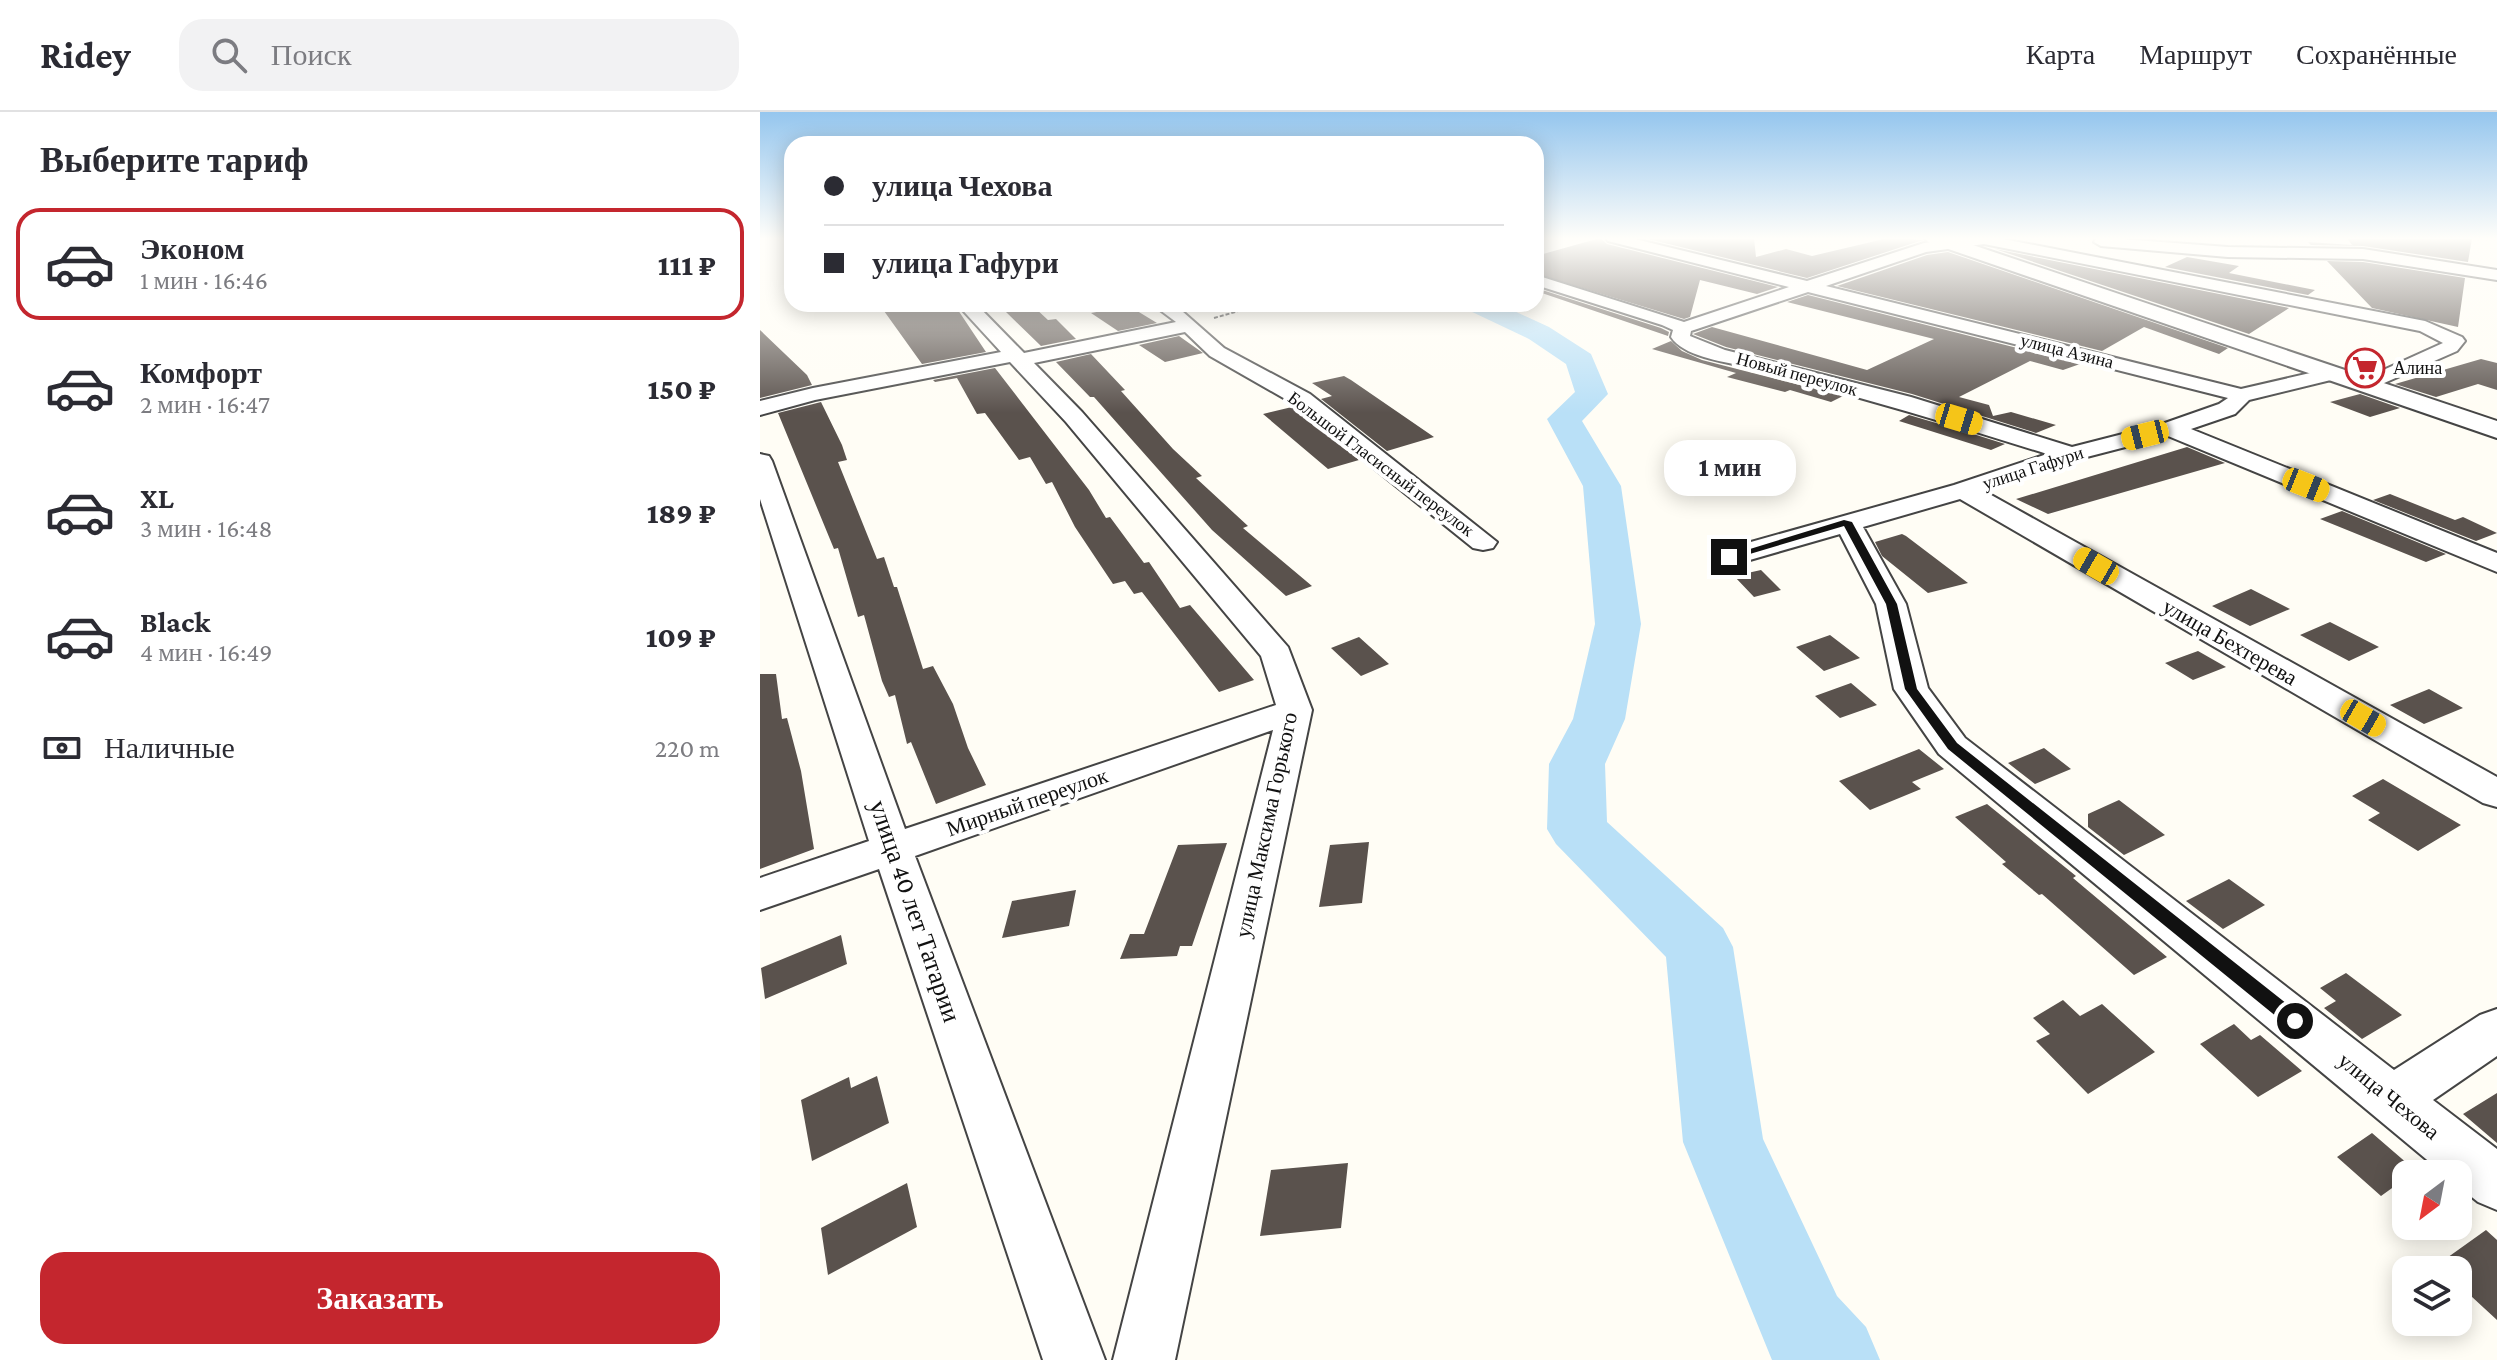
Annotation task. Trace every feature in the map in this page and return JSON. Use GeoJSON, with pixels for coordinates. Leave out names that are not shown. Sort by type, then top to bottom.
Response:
{"type":"FeatureCollection","features":[{"type":"Feature","properties":{"kind":"street","name":"Новый переулок"},"geometry":{"type":"LineString","coordinates":[[1586,296],[1683,328],[1682,340],[1718,354],[1903,402],[2071,454]]}},
{"type":"Feature","properties":{"kind":"street"},"geometry":{"type":"LineString","coordinates":[[1683,328],[1775,296]]}},
{"type":"Feature","properties":{"kind":"street","name":"улица Азина"},"geometry":{"type":"LineString","coordinates":[[1851,296],[2241,395]]}},
{"type":"Feature","properties":{"kind":"street"},"geometry":{"type":"LineString","coordinates":[[2103,296],[2497,430]]}},
{"type":"Feature","properties":{"kind":"street"},"geometry":{"type":"LineString","coordinates":[[2269,296],[2425,327],[2445,333],[2455,341],[2450,347],[2366,385]]}},
{"type":"Feature","properties":{"kind":"street","name":"улица Максима Горького"},"geometry":{"type":"LineString","coordinates":[[974,312],[1074,417],[1277,654],[1295,710],[1144,1360]]}},
{"type":"Feature","properties":{"kind":"street","name":"Большой Гласисный переулок"},"geometry":{"type":"LineString","coordinates":[[1172,312],[1217,352],[1302,399],[1483,542]]}},
{"type":"Feature","properties":{"kind":"street"},"geometry":{"type":"LineString","coordinates":[[760,408],[813,394],[1190,325]]}},
{"type":"Feature","properties":{"kind":"street","name":"улица Гафури"},"geometry":{"type":"LineString","coordinates":[[1729,557],[1963,490],[2071,454],[2170,429],[2227,409],[2241,395],[2332,374]]}},
{"type":"Feature","properties":{"kind":"street"},"geometry":{"type":"LineString","coordinates":[[2170,429],[2497,563]]}},
{"type":"Feature","properties":{"kind":"street","name":"улица 40 лет Татарии"},"geometry":{"type":"LineString","coordinates":[[760,461],[892,848],[1074,1360]]}},
{"type":"Feature","properties":{"kind":"street","name":"улица Бехтерева"},"geometry":{"type":"LineString","coordinates":[[1963,490],[2497,794]]}},
{"type":"Feature","properties":{"kind":"street","name":"улица Чехова"},"geometry":{"type":"LineString","coordinates":[[1847,522],[1891,604],[1911,689],[1952,746],[2497,1183]]}},
{"type":"Feature","properties":{"kind":"street","name":"Мирный переулок"},"geometry":{"type":"LineString","coordinates":[[760,894],[1295,710]]}},
{"type":"Feature","properties":{"kind":"street"},"geometry":{"type":"LineString","coordinates":[[2392,1099],[2497,1030]]}},
{"type":"Feature","properties":{"kind":"path"},"geometry":{"type":"LineString","coordinates":[[1190,325],[1235,312]]}},
{"type":"Feature","properties":{"kind":"building"},"geometry":{"type":"Polygon","coordinates":[[[1551,296],[1562,296],[1661,328],[1669,332],[1668,336],[1551,296]]]}},
{"type":"Feature","properties":{"kind":"building"},"geometry":{"type":"Polygon","coordinates":[[[1609,296],[1696,296],[1690,317],[1684,319],[1609,296]]]}},
{"type":"Feature","properties":{"kind":"building"},"geometry":{"type":"Polygon","coordinates":[[[1813,296],[2080,364],[2063,370],[2030,361],[1959,397],[1989,405],[1993,416],[2011,412],[2056,425],[2036,433],[1912,394],[1726,347],[1693,334],[1712,327],[1867,370],[1934,339],[1787,302],[1813,296]]]}},
{"type":"Feature","properties":{"kind":"building"},"geometry":{"type":"Polygon","coordinates":[[[1879,296],[2077,296],[2228,348],[2219,354],[2144,327],[2102,351],[1879,296]]]}},
{"type":"Feature","properties":{"kind":"building"},"geometry":{"type":"Polygon","coordinates":[[[2136,296],[2230,296],[2289,308],[2249,334],[2136,296]]]}},
{"type":"Feature","properties":{"kind":"building"},"geometry":{"type":"Polygon","coordinates":[[[2361,296],[2462,296],[2458,327],[2372,308],[2361,296]]]}},
{"type":"Feature","properties":{"kind":"building"},"geometry":{"type":"Polygon","coordinates":[[[885,312],[959,312],[986,352],[922,364],[885,312]]]}},
{"type":"Feature","properties":{"kind":"building"},"geometry":{"type":"Polygon","coordinates":[[[1006,312],[1039,312],[1048,320],[1056,319],[1076,339],[1041,346],[1006,312]]]}},
{"type":"Feature","properties":{"kind":"building"},"geometry":{"type":"Polygon","coordinates":[[[1139,312],[1157,323],[1118,331],[1091,313],[1139,312]]]}},
{"type":"Feature","properties":{"kind":"building"},"geometry":{"type":"Polygon","coordinates":[[[760,330],[807,375],[812,385],[760,398],[760,330]]]}},
{"type":"Feature","properties":{"kind":"building"},"geometry":{"type":"Polygon","coordinates":[[[1179,336],[1203,353],[1165,362],[1139,345],[1179,336]]]}},
{"type":"Feature","properties":{"kind":"building"},"geometry":{"type":"Polygon","coordinates":[[[1671,341],[1682,351],[1702,360],[1843,396],[1831,402],[1790,390],[1785,392],[1727,377],[1736,373],[1652,349],[1671,341]]]}},
{"type":"Feature","properties":{"kind":"building"},"geometry":{"type":"Polygon","coordinates":[[[1091,354],[1173,449],[1202,476],[1196,478],[1248,526],[1243,528],[1312,586],[1286,596],[1212,530],[1094,397],[1090,397],[1056,362],[1091,354]]]}},
{"type":"Feature","properties":{"kind":"building"},"geometry":{"type":"Polygon","coordinates":[[[2481,359],[2497,363],[2497,390],[2478,384],[2436,397],[2395,384],[2481,359]]]}},
{"type":"Feature","properties":{"kind":"building"},"geometry":{"type":"Polygon","coordinates":[[[995,368],[1089,490],[1106,518],[1110,517],[1144,563],[1149,562],[1180,608],[1190,605],[1254,680],[1219,692],[1142,592],[1134,594],[1125,581],[1113,584],[1075,527],[1052,482],[1046,484],[1030,457],[1019,460],[985,413],[977,414],[957,378],[933,380],[995,368]]]}},
{"type":"Feature","properties":{"kind":"building"},"geometry":{"type":"Polygon","coordinates":[[[1344,376],[1434,437],[1387,451],[1321,399],[1332,396],[1312,383],[1344,376]]]}},
{"type":"Feature","properties":{"kind":"building"},"geometry":{"type":"Polygon","coordinates":[[[2360,394],[2400,408],[2370,417],[2330,402],[2360,394]]]}},
{"type":"Feature","properties":{"kind":"building"},"geometry":{"type":"Polygon","coordinates":[[[821,402],[847,460],[838,462],[877,559],[884,557],[894,587],[897,587],[923,669],[933,666],[953,704],[968,748],[986,785],[936,804],[911,742],[907,744],[895,695],[889,697],[882,681],[864,615],[858,617],[838,548],[834,549],[778,413],[821,402]]]}},
{"type":"Feature","properties":{"kind":"building"},"geometry":{"type":"Polygon","coordinates":[[[1292,407],[1359,460],[1328,469],[1263,414],[1292,407]]]}},
{"type":"Feature","properties":{"kind":"building"},"geometry":{"type":"Polygon","coordinates":[[[1909,415],[2005,444],[1991,450],[1899,421],[1909,415]]]}},
{"type":"Feature","properties":{"kind":"building"},"geometry":{"type":"Polygon","coordinates":[[[2187,447],[2225,463],[2048,514],[2016,499],[2187,447]]]}},
{"type":"Feature","properties":{"kind":"building"},"geometry":{"type":"Polygon","coordinates":[[[2390,494],[2455,520],[2463,517],[2497,533],[2476,541],[2373,500],[2390,494]]]}},
{"type":"Feature","properties":{"kind":"building"},"geometry":{"type":"Polygon","coordinates":[[[2342,511],[2446,554],[2426,562],[2320,519],[2342,511]]]}},
{"type":"Feature","properties":{"kind":"building"},"geometry":{"type":"Polygon","coordinates":[[[1902,534],[1968,583],[1928,593],[1882,556],[1875,542],[1902,534]]]}},
{"type":"Feature","properties":{"kind":"building"},"geometry":{"type":"Polygon","coordinates":[[[1761,570],[1781,590],[1754,597],[1734,576],[1761,570]]]}},
{"type":"Feature","properties":{"kind":"building"},"geometry":{"type":"Polygon","coordinates":[[[2251,589],[2290,609],[2250,626],[2212,606],[2251,589]]]}},
{"type":"Feature","properties":{"kind":"building"},"geometry":{"type":"Polygon","coordinates":[[[2330,622],[2379,647],[2349,661],[2300,635],[2330,622]]]}},
{"type":"Feature","properties":{"kind":"building"},"geometry":{"type":"Polygon","coordinates":[[[1830,635],[1860,658],[1824,671],[1796,647],[1830,635]]]}},
{"type":"Feature","properties":{"kind":"building"},"geometry":{"type":"Polygon","coordinates":[[[1359,637],[1389,664],[1361,676],[1331,648],[1359,637]]]}},
{"type":"Feature","properties":{"kind":"building"},"geometry":{"type":"Polygon","coordinates":[[[2198,651],[2226,667],[2193,680],[2165,663],[2198,651]]]}},
{"type":"Feature","properties":{"kind":"building"},"geometry":{"type":"Polygon","coordinates":[[[760,674],[776,674],[782,719],[787,718],[801,771],[814,849],[760,869],[760,674]]]}},
{"type":"Feature","properties":{"kind":"building"},"geometry":{"type":"Polygon","coordinates":[[[1851,683],[1877,705],[1840,718],[1815,696],[1851,683]]]}},
{"type":"Feature","properties":{"kind":"building"},"geometry":{"type":"Polygon","coordinates":[[[2429,689],[2463,708],[2424,724],[2390,705],[2429,689]]]}},
{"type":"Feature","properties":{"kind":"building"},"geometry":{"type":"Polygon","coordinates":[[[2044,748],[2071,769],[2035,784],[2008,763],[2044,748]]]}},
{"type":"Feature","properties":{"kind":"building"},"geometry":{"type":"Polygon","coordinates":[[[1919,749],[1944,769],[1912,782],[1921,789],[1870,810],[1839,781],[1919,749]]]}},
{"type":"Feature","properties":{"kind":"building"},"geometry":{"type":"Polygon","coordinates":[[[2383,779],[2461,825],[2418,851],[2368,820],[2380,813],[2352,796],[2383,779]]]}},
{"type":"Feature","properties":{"kind":"building"},"geometry":{"type":"Polygon","coordinates":[[[2119,800],[2165,835],[2124,855],[2088,827],[2088,814],[2119,800]]]}},
{"type":"Feature","properties":{"kind":"building"},"geometry":{"type":"Polygon","coordinates":[[[1987,804],[2076,876],[2073,878],[2167,957],[2134,975],[2042,894],[2039,895],[2002,864],[2006,862],[1955,817],[1987,804]]]}},
{"type":"Feature","properties":{"kind":"building"},"geometry":{"type":"Polygon","coordinates":[[[1369,842],[1362,903],[1319,907],[1330,845],[1369,842]]]}},
{"type":"Feature","properties":{"kind":"building"},"geometry":{"type":"Polygon","coordinates":[[[1227,843],[1192,946],[1180,946],[1177,956],[1120,959],[1130,934],[1144,934],[1178,845],[1227,843]]]}},
{"type":"Feature","properties":{"kind":"building"},"geometry":{"type":"Polygon","coordinates":[[[2229,879],[2265,905],[2223,929],[2186,901],[2229,879]]]}},
{"type":"Feature","properties":{"kind":"building"},"geometry":{"type":"Polygon","coordinates":[[[1076,890],[1069,926],[1002,938],[1012,901],[1076,890]]]}},
{"type":"Feature","properties":{"kind":"building"},"geometry":{"type":"Polygon","coordinates":[[[841,935],[847,964],[765,999],[761,968],[841,935]]]}},
{"type":"Feature","properties":{"kind":"building"},"geometry":{"type":"Polygon","coordinates":[[[2346,973],[2402,1015],[2362,1039],[2324,1008],[2336,1001],[2320,988],[2346,973]]]}},
{"type":"Feature","properties":{"kind":"building"},"geometry":{"type":"Polygon","coordinates":[[[2063,1000],[2080,1016],[2102,1004],[2155,1052],[2088,1094],[2036,1041],[2050,1034],[2033,1018],[2063,1000]]]}},
{"type":"Feature","properties":{"kind":"building"},"geometry":{"type":"Polygon","coordinates":[[[2234,1024],[2251,1040],[2260,1035],[2302,1071],[2258,1097],[2200,1044],[2234,1024]]]}},
{"type":"Feature","properties":{"kind":"building"},"geometry":{"type":"Polygon","coordinates":[[[877,1076],[889,1123],[812,1161],[801,1100],[849,1077],[851,1088],[877,1076]]]}},
{"type":"Feature","properties":{"kind":"building"},"geometry":{"type":"Polygon","coordinates":[[[2497,1093],[2497,1143],[2463,1114],[2497,1093]]]}},
{"type":"Feature","properties":{"kind":"building"},"geometry":{"type":"Polygon","coordinates":[[[2372,1133],[2403,1160],[2392,1160],[2392,1188],[2381,1196],[2337,1157],[2372,1133]]]}},
{"type":"Feature","properties":{"kind":"building"},"geometry":{"type":"Polygon","coordinates":[[[1348,1163],[1341,1228],[1260,1236],[1271,1170],[1348,1163]]]}},
{"type":"Feature","properties":{"kind":"building"},"geometry":{"type":"Polygon","coordinates":[[[907,1183],[917,1227],[828,1275],[821,1228],[907,1183]]]}},
{"type":"Feature","properties":{"kind":"building"},"geometry":{"type":"Polygon","coordinates":[[[2486,1230],[2497,1240],[2497,1320],[2472,1297],[2472,1256],[2450,1256],[2486,1230]]]}},
{"type":"Feature","properties":{"kind":"waterway"},"geometry":{"type":"LineString","coordinates":[[1494,312],[1539,333],[1580,360],[1592,394],[1564,419],[1602,486],[1618,624],[1599,719],[1577,764],[1577,829],[1699,947],[1723,1142],[1805,1328],[1833,1360]]}},
{"type":"Feature","properties":{"kind":"place","name":"Алина"},"geometry":{"type":"Point","coordinates":[2365,368]}},
{"type":"Feature","properties":{"kind":"route"},"geometry":{"type":"LineString","coordinates":[[1729,557],[1847,522],[1891,604],[1911,689],[1952,746],[2295,1021]]}}]}
